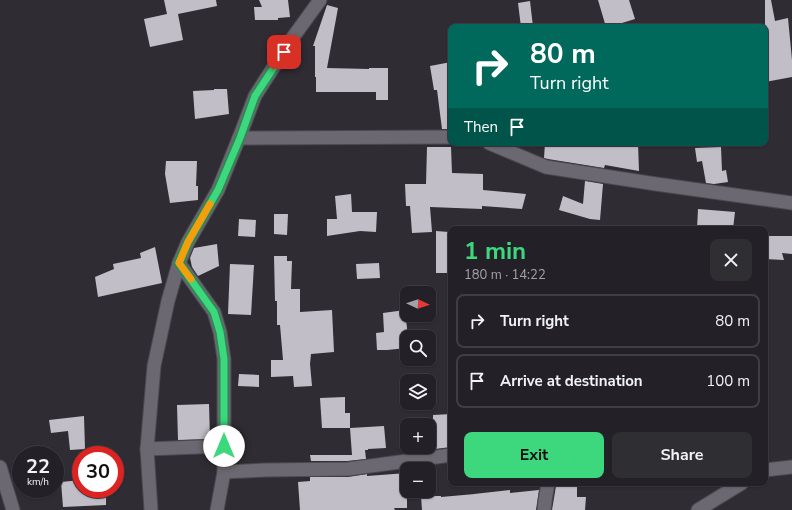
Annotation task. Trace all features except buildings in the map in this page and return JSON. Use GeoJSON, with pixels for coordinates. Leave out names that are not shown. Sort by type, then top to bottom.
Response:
{"type":"FeatureCollection","features":[{"type":"Feature","properties":{"kind":"street"},"geometry":{"type":"LineString","coordinates":[[150,510],[147,449],[154,366],[168,301],[179,263],[188,242],[218,190],[240,138],[255,96],[291,40],[320,0]]}},
{"type":"Feature","properties":{"kind":"street"},"geometry":{"type":"LineString","coordinates":[[240,138],[448,137]]}},
{"type":"Feature","properties":{"kind":"street"},"geometry":{"type":"LineString","coordinates":[[496,146],[546,167],[792,203]]}},
{"type":"Feature","properties":{"kind":"street"},"geometry":{"type":"LineString","coordinates":[[179,263],[214,312],[220,332],[224,359],[224,472],[218,510]]}},
{"type":"Feature","properties":{"kind":"street"},"geometry":{"type":"LineString","coordinates":[[147,449],[224,446]]}},
{"type":"Feature","properties":{"kind":"street"},"geometry":{"type":"LineString","coordinates":[[224,472],[348,469],[448,455]]}},
{"type":"Feature","properties":{"kind":"street"},"geometry":{"type":"LineString","coordinates":[[0,467],[13,510]]}},
{"type":"Feature","properties":{"kind":"street"},"geometry":{"type":"LineString","coordinates":[[768,470],[792,467]]}},
{"type":"Feature","properties":{"kind":"street"},"geometry":{"type":"LineString","coordinates":[[544,510],[548,486]]}},
{"type":"Feature","properties":{"kind":"street"},"geometry":{"type":"LineString","coordinates":[[698,510],[737,486]]}},
{"type":"Feature","properties":{"kind":"slow traffic"},"geometry":{"type":"LineString","coordinates":[[191,279],[179,263],[188,242],[210,204]]}},
{"type":"Feature","properties":{"kind":"route"},"geometry":{"type":"LineString","coordinates":[[224,446],[224,359],[220,332],[214,312],[179,263],[188,242],[218,190],[240,138],[255,96],[284,52]]}}]}
